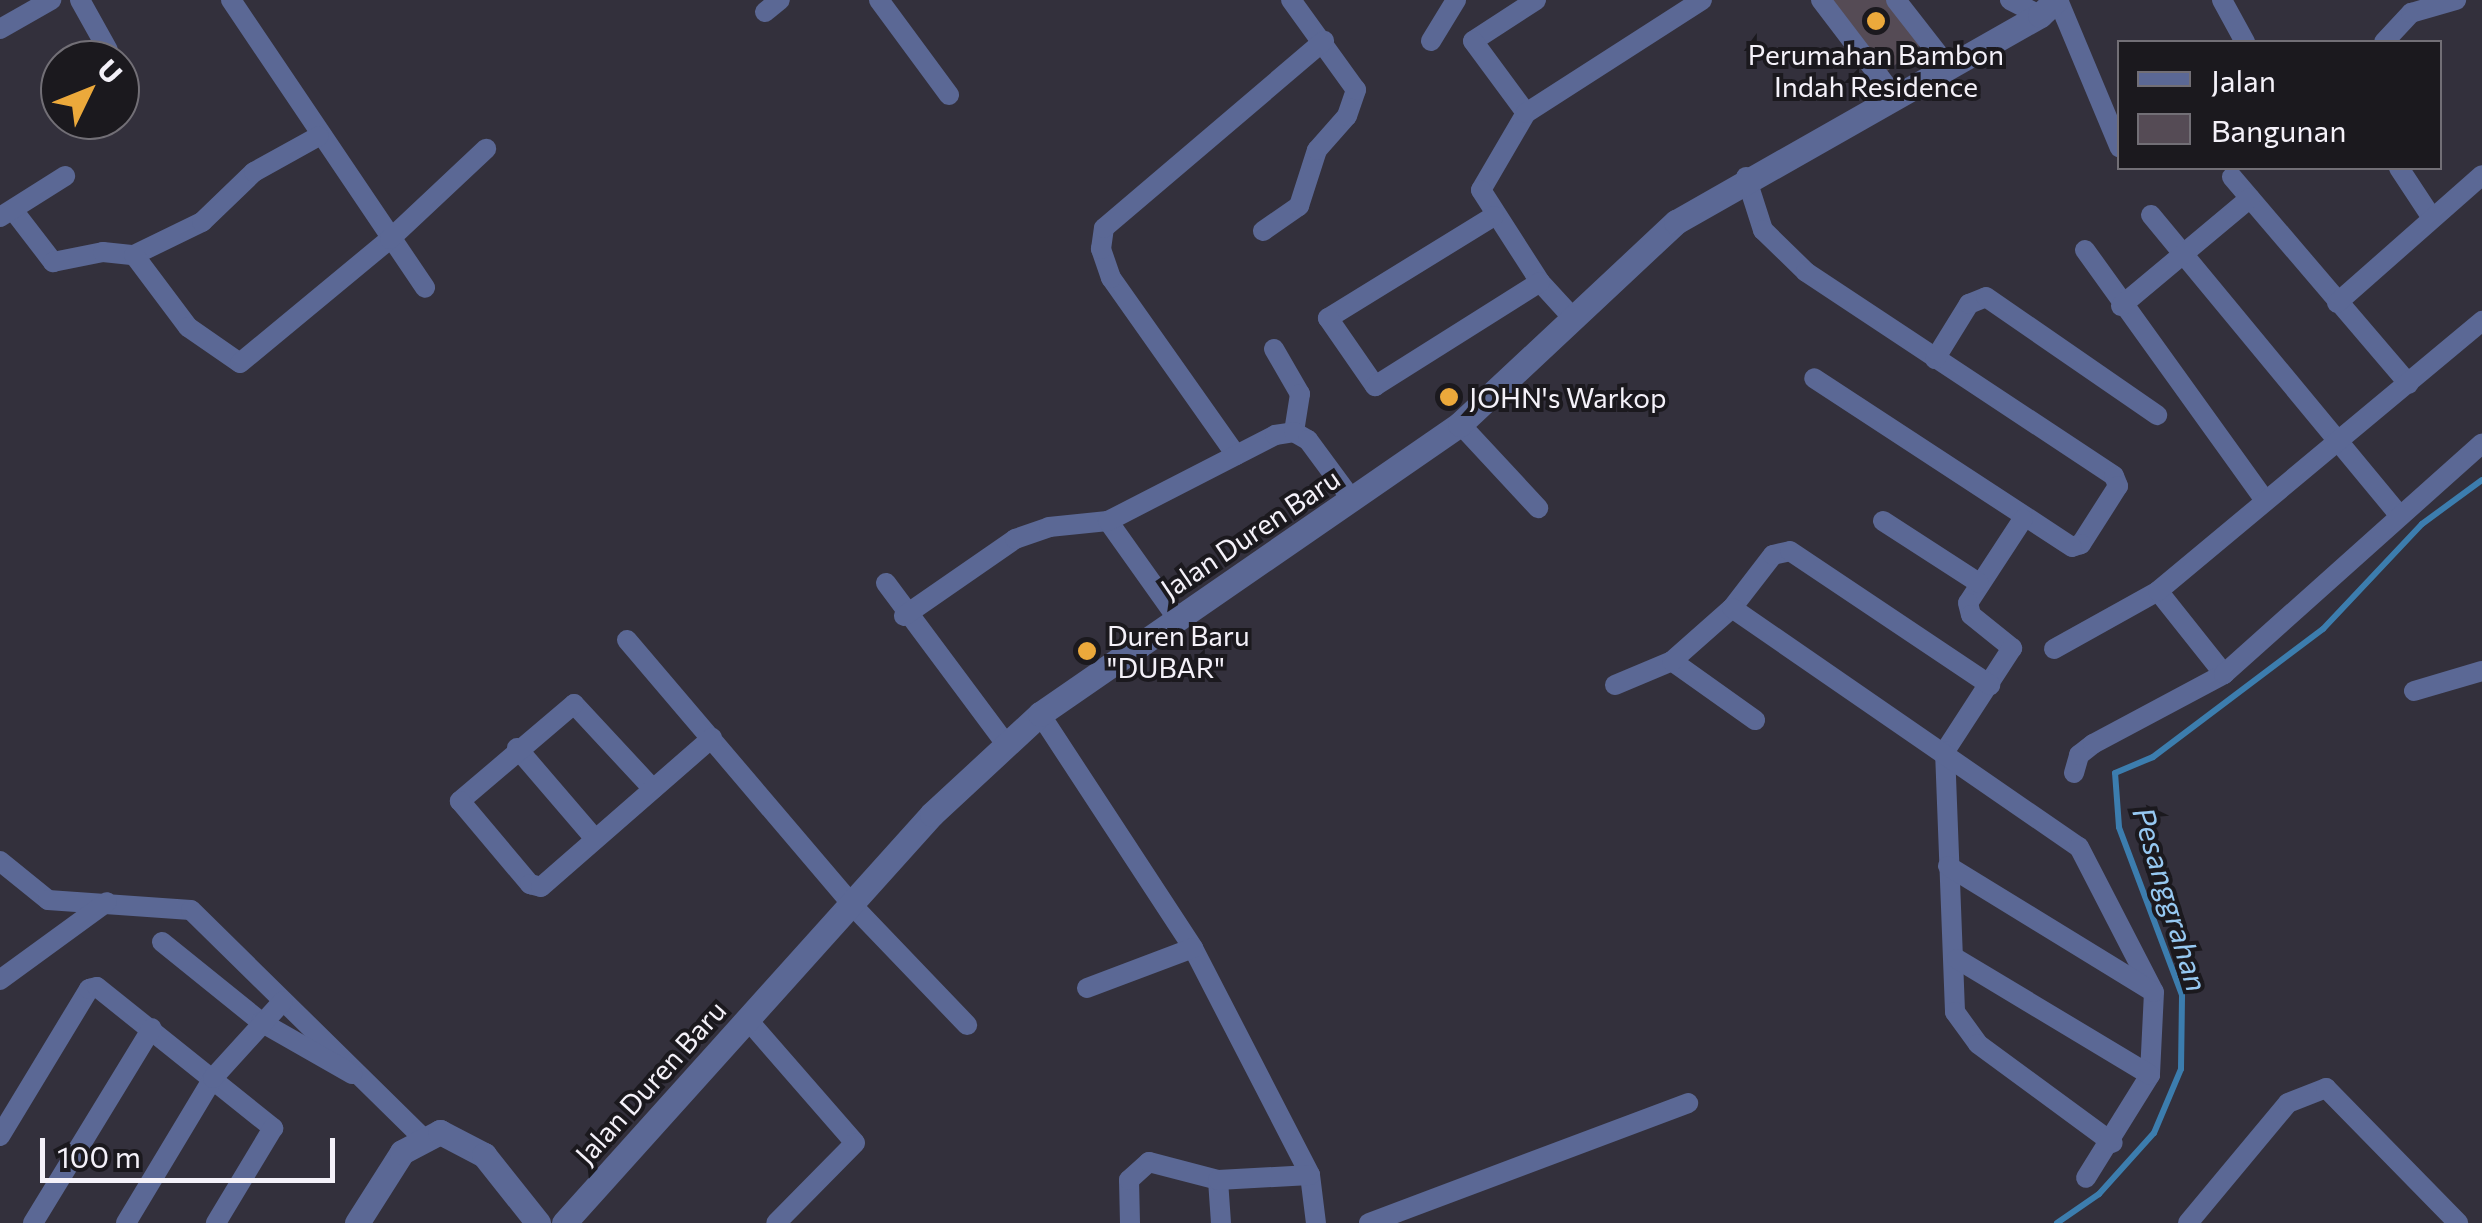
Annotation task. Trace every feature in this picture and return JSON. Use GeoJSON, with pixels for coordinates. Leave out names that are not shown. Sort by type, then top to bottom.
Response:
{"type":"FeatureCollection","features":[{"type":"Feature","properties":{"kind":"street"},"geometry":{"type":"LineString","coordinates":[[0,29],[51,0]]}},
{"type":"Feature","properties":{"kind":"street"},"geometry":{"type":"LineString","coordinates":[[80,0],[102,40]]}},
{"type":"Feature","properties":{"kind":"street"},"geometry":{"type":"LineString","coordinates":[[231,0],[424,288]]}},
{"type":"Feature","properties":{"kind":"street"},"geometry":{"type":"LineString","coordinates":[[880,0],[949,94]]}},
{"type":"Feature","properties":{"kind":"street"},"geometry":{"type":"LineString","coordinates":[[1263,231],[1299,206],[1317,150],[1354,104],[1350,75],[1291,0]]}},
{"type":"Feature","properties":{"kind":"street"},"geometry":{"type":"LineString","coordinates":[[1430,41],[1456,0]]}},
{"type":"Feature","properties":{"kind":"street"},"geometry":{"type":"LineString","coordinates":[[1526,113],[1474,41],[1536,0]]}},
{"type":"Feature","properties":{"kind":"street"},"geometry":{"type":"LineString","coordinates":[[1572,318],[1540,282],[1494,216],[1481,190],[1526,113],[1702,0]]}},
{"type":"Feature","properties":{"kind":"street"},"geometry":{"type":"LineString","coordinates":[[1820,0],[1896,98]]}},
{"type":"Feature","properties":{"kind":"street"},"geometry":{"type":"LineString","coordinates":[[1896,0],[1946,64]]}},
{"type":"Feature","properties":{"kind":"street"},"geometry":{"type":"LineString","coordinates":[[2010,0],[2051,5],[2117,142]]}},
{"type":"Feature","properties":{"kind":"street"},"geometry":{"type":"LineString","coordinates":[[2222,0],[2244,40]]}},
{"type":"Feature","properties":{"kind":"street"},"geometry":{"type":"LineString","coordinates":[[2386,40],[2411,13],[2456,0]]}},
{"type":"Feature","properties":{"kind":"street","name":"Jalan Duren Baru"},"geometry":{"type":"LineString","coordinates":[[564,1223],[932,814],[1040,714],[1460,424],[1676,222],[1746,177],[1896,98],[1946,64],[2051,5]]}},
{"type":"Feature","properties":{"kind":"street"},"geometry":{"type":"LineString","coordinates":[[1236,455],[1110,278],[1101,249],[1104,228],[1324,42]]}},
{"type":"Feature","properties":{"kind":"street"},"geometry":{"type":"LineString","coordinates":[[66,176],[7,214],[53,262],[103,252],[134,255],[202,222],[254,172],[319,136]]}},
{"type":"Feature","properties":{"kind":"street"},"geometry":{"type":"LineString","coordinates":[[134,255],[188,327],[240,363],[390,239],[486,149]]}},
{"type":"Feature","properties":{"kind":"street"},"geometry":{"type":"LineString","coordinates":[[2400,170],[2430,215]]}},
{"type":"Feature","properties":{"kind":"street"},"geometry":{"type":"LineString","coordinates":[[2338,303],[2430,215],[2482,175]]}},
{"type":"Feature","properties":{"kind":"street"},"geometry":{"type":"LineString","coordinates":[[1746,177],[1763,230],[1786,255],[2118,481],[2077,546],[2023,518],[1814,378]]}},
{"type":"Feature","properties":{"kind":"street"},"geometry":{"type":"LineString","coordinates":[[2232,177],[2409,384]]}},
{"type":"Feature","properties":{"kind":"street"},"geometry":{"type":"LineString","coordinates":[[2121,306],[2250,198]]}},
{"type":"Feature","properties":{"kind":"street"},"geometry":{"type":"LineString","coordinates":[[2151,215],[2398,514]]}},
{"type":"Feature","properties":{"kind":"street"},"geometry":{"type":"LineString","coordinates":[[1494,216],[1328,318],[1375,386],[1540,282]]}},
{"type":"Feature","properties":{"kind":"street"},"geometry":{"type":"LineString","coordinates":[[2086,250],[2121,306],[2263,498]]}},
{"type":"Feature","properties":{"kind":"street"},"geometry":{"type":"LineString","coordinates":[[1935,359],[1969,304],[1986,297],[2157,415]]}},
{"type":"Feature","properties":{"kind":"street"},"geometry":{"type":"LineString","coordinates":[[2054,649],[2158,591],[2263,498],[2341,444],[2482,321]]}},
{"type":"Feature","properties":{"kind":"street"},"geometry":{"type":"LineString","coordinates":[[1274,350],[1300,394],[1294,432]]}},
{"type":"Feature","properties":{"kind":"street"},"geometry":{"type":"LineString","coordinates":[[1460,424],[1538,508]]}},
{"type":"Feature","properties":{"kind":"street"},"geometry":{"type":"LineString","coordinates":[[904,616],[1015,539],[1049,527],[1108,521],[1236,455],[1294,432]]}},
{"type":"Feature","properties":{"kind":"street"},"geometry":{"type":"LineString","coordinates":[[1294,432],[1316,449],[1353,501]]}},
{"type":"Feature","properties":{"kind":"street"},"geometry":{"type":"LineString","coordinates":[[2074,773],[2078,755],[2093,744],[2224,674],[2482,442]]}},
{"type":"Feature","properties":{"kind":"street"},"geometry":{"type":"LineString","coordinates":[[2023,518],[1979,583],[1969,611],[2012,644],[1945,751],[1948,866],[1956,959],[1955,1012],[1964,1030],[2113,1142]]}},
{"type":"Feature","properties":{"kind":"street"},"geometry":{"type":"LineString","coordinates":[[1882,520],[1979,583]]}},
{"type":"Feature","properties":{"kind":"street"},"geometry":{"type":"LineString","coordinates":[[1108,521],[1177,618]]}},
{"type":"Feature","properties":{"kind":"street"},"geometry":{"type":"LineString","coordinates":[[1615,685],[1672,661],[1732,608],[1774,555],[1790,552],[1990,684]]}},
{"type":"Feature","properties":{"kind":"street"},"geometry":{"type":"LineString","coordinates":[[886,583],[904,616],[1006,744]]}},
{"type":"Feature","properties":{"kind":"street"},"geometry":{"type":"LineString","coordinates":[[2158,591],[2224,674]]}},
{"type":"Feature","properties":{"kind":"street"},"geometry":{"type":"LineString","coordinates":[[1732,608],[1945,751],[2079,847],[2154,992],[2150,1075],[2113,1142],[2086,1178]]}},
{"type":"Feature","properties":{"kind":"street"},"geometry":{"type":"LineString","coordinates":[[627,640],[853,906],[967,1025]]}},
{"type":"Feature","properties":{"kind":"street"},"geometry":{"type":"LineString","coordinates":[[1672,661],[1756,720]]}},
{"type":"Feature","properties":{"kind":"street"},"geometry":{"type":"LineString","coordinates":[[2414,691],[2482,671]]}},
{"type":"Feature","properties":{"kind":"street"},"geometry":{"type":"LineString","coordinates":[[653,789],[574,704],[462,796],[462,808],[535,887],[595,839],[653,789],[712,738]]}},
{"type":"Feature","properties":{"kind":"street"},"geometry":{"type":"LineString","coordinates":[[1040,714],[1193,948],[1310,1174],[1316,1223]]}},
{"type":"Feature","properties":{"kind":"street"},"geometry":{"type":"LineString","coordinates":[[517,748],[595,839]]}},
{"type":"Feature","properties":{"kind":"street"},"geometry":{"type":"LineString","coordinates":[[0,861],[37,896],[191,910],[422,1137]]}},
{"type":"Feature","properties":{"kind":"street"},"geometry":{"type":"LineString","coordinates":[[1948,866],[2154,992]]}},
{"type":"Feature","properties":{"kind":"street"},"geometry":{"type":"LineString","coordinates":[[0,980],[106,902]]}},
{"type":"Feature","properties":{"kind":"street"},"geometry":{"type":"LineString","coordinates":[[162,942],[262,1022],[364,1078]]}},
{"type":"Feature","properties":{"kind":"street"},"geometry":{"type":"LineString","coordinates":[[1087,988],[1193,948]]}},
{"type":"Feature","properties":{"kind":"street"},"geometry":{"type":"LineString","coordinates":[[1956,959],[2150,1075]]}},
{"type":"Feature","properties":{"kind":"street"},"geometry":{"type":"LineString","coordinates":[[0,1136],[92,987],[152,1028],[273,1128],[216,1223]]}},
{"type":"Feature","properties":{"kind":"street"},"geometry":{"type":"LineString","coordinates":[[126,1223],[212,1078],[284,1002]]}},
{"type":"Feature","properties":{"kind":"street"},"geometry":{"type":"LineString","coordinates":[[746,1019],[855,1143],[776,1223]]}},
{"type":"Feature","properties":{"kind":"street"},"geometry":{"type":"LineString","coordinates":[[33,1223],[152,1028]]}},
{"type":"Feature","properties":{"kind":"street"},"geometry":{"type":"LineString","coordinates":[[2188,1223],[2288,1104],[2326,1088],[2458,1223]]}},
{"type":"Feature","properties":{"kind":"street"},"geometry":{"type":"LineString","coordinates":[[1369,1223],[1688,1104]]}},
{"type":"Feature","properties":{"kind":"street"},"geometry":{"type":"LineString","coordinates":[[356,1223],[402,1152],[422,1137],[440,1132],[462,1138],[538,1223]]}},
{"type":"Feature","properties":{"kind":"street"},"geometry":{"type":"LineString","coordinates":[[1130,1223],[1128,1180],[1142,1165],[1166,1162],[1218,1180],[1310,1174]]}},
{"type":"Feature","properties":{"kind":"street"},"geometry":{"type":"LineString","coordinates":[[1218,1180],[1222,1223]]}},
{"type":"Feature","properties":{"kind":"building","name":"Perumahan Bambon Indah Residence"},"geometry":{"type":"Polygon","coordinates":[[[1830,0],[1890,0],[1923,43],[1886,72],[1830,0]]]}},
{"type":"Feature","properties":{"kind":"waterway","name":"Pesanggrahan"},"geometry":{"type":"LineString","coordinates":[[2057,1223],[2099,1194],[2154,1133],[2181,1069],[2182,995],[2119,827],[2115,773],[2153,757],[2323,629],[2422,524],[2482,480]]}},
{"type":"Feature","properties":{"kind":"place","name":"Perumahan Bambon Indah Residence"},"geometry":{"type":"Point","coordinates":[1876,21]}},
{"type":"Feature","properties":{"kind":"place","name":"JOHN's Warkop"},"geometry":{"type":"Point","coordinates":[1449,397]}},
{"type":"Feature","properties":{"kind":"place","name":"Duren Baru \"DUBAR\""},"geometry":{"type":"Point","coordinates":[1087,651]}}]}
